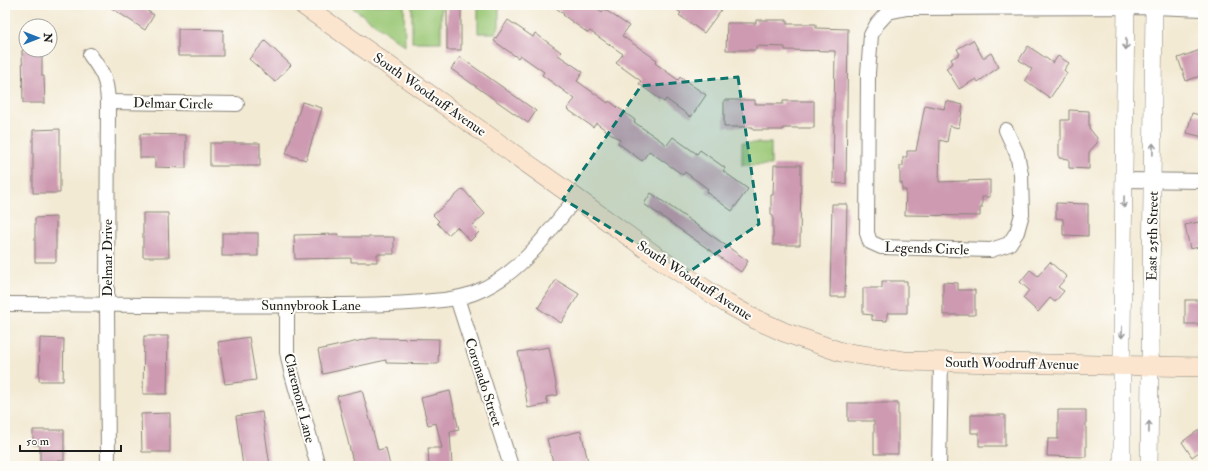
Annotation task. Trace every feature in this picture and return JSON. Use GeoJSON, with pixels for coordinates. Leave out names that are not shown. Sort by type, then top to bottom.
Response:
{"type":"FeatureCollection","features":[{"type":"Feature","properties":{"kind":"main road","name":"South Woodruff Avenue"},"geometry":{"type":"LineString","coordinates":[[303,5],[663,261],[726,303],[755,319],[784,332],[841,352],[904,361],[941,370],[1122,366],[1203,367]]}},
{"type":"Feature","properties":{"kind":"street","name":"Legends Circle"},"geometry":{"type":"LineString","coordinates":[[1006,130],[1017,154],[1021,174],[1022,214],[1017,232],[1009,244],[991,250],[881,247],[870,242],[867,232],[868,73],[871,35],[877,24],[888,12],[907,8],[1154,6],[1203,9]]}},
{"type":"Feature","properties":{"kind":"street","name":"East 25th Street"},"geometry":{"type":"LineString","coordinates":[[1149,466],[1154,6]]}},
{"type":"Feature","properties":{"kind":"street","name":"East 25th Street"},"geometry":{"type":"LineString","coordinates":[[1122,466],[1126,7]]}},
{"type":"Feature","properties":{"kind":"street","name":"Delmar Drive"},"geometry":{"type":"LineString","coordinates":[[90,55],[104,76],[108,102],[108,466]]}},
{"type":"Feature","properties":{"kind":"street","name":"Delmar Circle"},"geometry":{"type":"LineString","coordinates":[[108,102],[237,104]]}},
{"type":"Feature","properties":{"kind":"street"},"geometry":{"type":"LineString","coordinates":[[1124,180],[1203,181]]}},
{"type":"Feature","properties":{"kind":"street","name":"Sunnybrook Lane"},"geometry":{"type":"LineString","coordinates":[[5,304],[287,306],[406,304],[457,298],[475,293],[500,280],[510,272],[533,252],[576,198]]}},
{"type":"Feature","properties":{"kind":"street","name":"Coronado Street"},"geometry":{"type":"LineString","coordinates":[[457,298],[511,466]]}},
{"type":"Feature","properties":{"kind":"street","name":"Claremont Lane"},"geometry":{"type":"LineString","coordinates":[[287,306],[287,352],[318,466]]}},
{"type":"Feature","properties":{"kind":"street"},"geometry":{"type":"LineString","coordinates":[[939,466],[941,370]]}},
{"type":"Feature","properties":{"kind":"highlighted area"},"geometry":{"type":"Polygon","coordinates":[[[738,77],[759,224],[686,274],[563,199],[641,86],[738,77]]]}},
{"type":"Feature","properties":{"kind":"green space"},"geometry":{"type":"Polygon","coordinates":[[[349,5],[404,5],[405,46],[349,5]]]}},
{"type":"Feature","properties":{"kind":"green space"},"geometry":{"type":"Polygon","coordinates":[[[412,5],[441,5],[441,42],[412,42],[412,5]]]}},
{"type":"Feature","properties":{"kind":"green space"},"geometry":{"type":"Polygon","coordinates":[[[478,6],[499,6],[499,27],[495,33],[478,33],[478,6]]]}},
{"type":"Feature","properties":{"kind":"green space"},"geometry":{"type":"Polygon","coordinates":[[[742,143],[771,143],[771,165],[742,165],[742,143]]]}},
{"type":"Feature","properties":{"kind":"building"},"geometry":{"type":"Polygon","coordinates":[[[107,5],[138,5],[154,15],[145,30],[107,5]]]}},
{"type":"Feature","properties":{"kind":"building"},"geometry":{"type":"Polygon","coordinates":[[[552,5],[593,5],[602,12],[604,9],[629,26],[622,36],[657,60],[655,63],[678,80],[680,77],[706,95],[691,117],[666,99],[664,102],[639,84],[641,81],[616,63],[623,54],[590,31],[588,33],[552,5]]]}},
{"type":"Feature","properties":{"kind":"building"},"geometry":{"type":"Polygon","coordinates":[[[670,5],[713,5],[721,10],[704,33],[679,15],[681,13],[670,5]]]}},
{"type":"Feature","properties":{"kind":"building"},"geometry":{"type":"Polygon","coordinates":[[[447,6],[461,6],[461,50],[447,50],[447,6]]]}},
{"type":"Feature","properties":{"kind":"building"},"geometry":{"type":"Polygon","coordinates":[[[508,20],[533,37],[535,33],[561,52],[558,55],[583,72],[577,81],[608,103],[609,101],[635,120],[634,122],[667,145],[673,137],[697,154],[700,150],[725,168],[723,171],[748,189],[732,211],[706,192],[708,189],[685,172],[683,175],[649,151],[642,161],[618,143],[620,140],[596,123],[593,127],[567,109],[575,99],[542,75],[544,72],[520,55],[518,58],[494,41],[508,20]]]}},
{"type":"Feature","properties":{"kind":"building"},"geometry":{"type":"Polygon","coordinates":[[[756,20],[787,20],[787,24],[816,24],[816,28],[848,29],[846,184],[833,183],[835,51],[785,50],[785,47],[756,46],[756,50],[726,50],[727,23],[756,23],[756,20]]]}},
{"type":"Feature","properties":{"kind":"building"},"geometry":{"type":"Polygon","coordinates":[[[178,29],[223,30],[223,56],[178,56],[178,29]]]}},
{"type":"Feature","properties":{"kind":"building"},"geometry":{"type":"Polygon","coordinates":[[[973,40],[983,58],[991,53],[999,67],[978,82],[976,79],[959,89],[946,68],[953,63],[951,59],[960,54],[957,49],[973,40]]]}},
{"type":"Feature","properties":{"kind":"building"},"geometry":{"type":"Polygon","coordinates":[[[265,41],[291,65],[275,82],[249,59],[265,41]]]}},
{"type":"Feature","properties":{"kind":"building"},"geometry":{"type":"Polygon","coordinates":[[[1028,46],[1053,63],[1058,56],[1069,63],[1064,70],[1067,73],[1050,98],[1025,80],[1032,69],[1019,60],[1028,46]]]}},
{"type":"Feature","properties":{"kind":"building"},"geometry":{"type":"Polygon","coordinates":[[[1203,49],[1203,75],[1186,81],[1178,58],[1203,49]]]}},
{"type":"Feature","properties":{"kind":"building"},"geometry":{"type":"Polygon","coordinates":[[[460,57],[536,111],[528,123],[451,69],[460,57]]]}},
{"type":"Feature","properties":{"kind":"building"},"geometry":{"type":"Polygon","coordinates":[[[22,58],[42,58],[45,103],[23,103],[22,58]]]}},
{"type":"Feature","properties":{"kind":"building"},"geometry":{"type":"Polygon","coordinates":[[[724,100],[755,100],[755,104],[783,104],[783,101],[814,101],[814,128],[753,130],[753,127],[724,127],[724,100]]]}},
{"type":"Feature","properties":{"kind":"building"},"geometry":{"type":"Polygon","coordinates":[[[946,101],[963,105],[959,128],[950,126],[947,142],[940,140],[939,182],[990,180],[990,197],[982,197],[980,216],[905,215],[906,190],[902,190],[902,183],[900,183],[900,166],[903,166],[903,157],[907,157],[907,151],[916,151],[925,105],[944,109],[946,101]]]}},
{"type":"Feature","properties":{"kind":"building"},"geometry":{"type":"Polygon","coordinates":[[[302,102],[322,108],[306,160],[286,154],[302,102]]]}},
{"type":"Feature","properties":{"kind":"building"},"geometry":{"type":"Polygon","coordinates":[[[1069,110],[1089,111],[1089,128],[1097,138],[1097,143],[1089,152],[1089,169],[1069,168],[1069,159],[1059,158],[1061,120],[1069,120],[1069,110]]]}},
{"type":"Feature","properties":{"kind":"building"},"geometry":{"type":"Polygon","coordinates":[[[1192,113],[1203,116],[1203,137],[1187,133],[1192,113]]]}},
{"type":"Feature","properties":{"kind":"building"},"geometry":{"type":"Polygon","coordinates":[[[60,129],[60,193],[33,193],[33,130],[60,129]]]}},
{"type":"Feature","properties":{"kind":"building"},"geometry":{"type":"Polygon","coordinates":[[[140,134],[186,135],[186,168],[155,167],[155,158],[140,158],[140,134]]]}},
{"type":"Feature","properties":{"kind":"building"},"geometry":{"type":"Polygon","coordinates":[[[210,143],[260,143],[260,166],[210,166],[210,143]]]}},
{"type":"Feature","properties":{"kind":"building"},"geometry":{"type":"Polygon","coordinates":[[[774,165],[801,165],[800,245],[773,245],[771,195],[773,195],[774,165]]]}},
{"type":"Feature","properties":{"kind":"building"},"geometry":{"type":"Polygon","coordinates":[[[463,189],[485,214],[473,225],[479,232],[470,241],[457,227],[448,235],[437,223],[439,221],[433,215],[463,189]]]}},
{"type":"Feature","properties":{"kind":"building"},"geometry":{"type":"Polygon","coordinates":[[[651,193],[748,261],[741,272],[644,204],[651,193]]]}},
{"type":"Feature","properties":{"kind":"building"},"geometry":{"type":"Polygon","coordinates":[[[1056,203],[1088,204],[1088,236],[1063,235],[1063,219],[1056,218],[1056,203]]]}},
{"type":"Feature","properties":{"kind":"building"},"geometry":{"type":"Polygon","coordinates":[[[832,204],[847,204],[845,297],[830,297],[832,204]]]}},
{"type":"Feature","properties":{"kind":"building"},"geometry":{"type":"Polygon","coordinates":[[[143,213],[168,213],[169,257],[143,257],[143,213]]]}},
{"type":"Feature","properties":{"kind":"building"},"geometry":{"type":"Polygon","coordinates":[[[56,217],[56,262],[35,262],[35,218],[56,217]]]}},
{"type":"Feature","properties":{"kind":"building"},"geometry":{"type":"Polygon","coordinates":[[[1203,221],[1203,246],[1190,249],[1185,225],[1203,221]]]}},
{"type":"Feature","properties":{"kind":"building"},"geometry":{"type":"Polygon","coordinates":[[[222,233],[258,233],[258,256],[222,256],[222,233]]]}},
{"type":"Feature","properties":{"kind":"building"},"geometry":{"type":"Polygon","coordinates":[[[338,234],[338,237],[394,237],[394,254],[377,254],[377,262],[351,262],[351,258],[295,259],[294,235],[338,234]]]}},
{"type":"Feature","properties":{"kind":"building"},"geometry":{"type":"Polygon","coordinates":[[[1050,262],[1067,277],[1058,287],[1064,291],[1055,302],[1050,298],[1038,312],[1023,298],[1029,290],[1020,282],[1030,270],[1038,276],[1050,262]]]}},
{"type":"Feature","properties":{"kind":"building"},"geometry":{"type":"Polygon","coordinates":[[[556,280],[579,294],[561,323],[538,308],[556,280]]]}},
{"type":"Feature","properties":{"kind":"building"},"geometry":{"type":"Polygon","coordinates":[[[882,281],[907,281],[907,313],[887,313],[887,321],[872,320],[872,315],[863,314],[863,288],[882,288],[882,281]]]}},
{"type":"Feature","properties":{"kind":"building"},"geometry":{"type":"Polygon","coordinates":[[[943,282],[958,283],[958,290],[975,290],[975,315],[943,315],[943,282]]]}},
{"type":"Feature","properties":{"kind":"building"},"geometry":{"type":"Polygon","coordinates":[[[1185,300],[1203,300],[1203,324],[1185,324],[1185,300]]]}},
{"type":"Feature","properties":{"kind":"building"},"geometry":{"type":"Polygon","coordinates":[[[144,336],[168,336],[167,394],[143,394],[144,336]]]}},
{"type":"Feature","properties":{"kind":"building"},"geometry":{"type":"Polygon","coordinates":[[[249,337],[256,380],[225,384],[218,342],[249,337]]]}},
{"type":"Feature","properties":{"kind":"building"},"geometry":{"type":"Polygon","coordinates":[[[40,338],[64,339],[63,381],[39,381],[40,338]]]}},
{"type":"Feature","properties":{"kind":"building"},"geometry":{"type":"Polygon","coordinates":[[[372,338],[439,339],[438,364],[386,363],[386,360],[323,374],[318,350],[372,338]]]}},
{"type":"Feature","properties":{"kind":"building"},"geometry":{"type":"Polygon","coordinates":[[[549,347],[558,395],[546,397],[548,404],[528,408],[518,352],[549,347]]]}},
{"type":"Feature","properties":{"kind":"building"},"geometry":{"type":"Polygon","coordinates":[[[362,390],[378,450],[386,448],[390,466],[354,466],[337,396],[362,390]]]}},
{"type":"Feature","properties":{"kind":"building"},"geometry":{"type":"Polygon","coordinates":[[[450,391],[459,430],[450,432],[452,466],[429,466],[428,448],[442,448],[436,423],[428,425],[421,398],[450,391]]]}},
{"type":"Feature","properties":{"kind":"building"},"geometry":{"type":"Polygon","coordinates":[[[848,403],[898,403],[898,454],[874,454],[874,421],[848,421],[848,403]]]}},
{"type":"Feature","properties":{"kind":"building"},"geometry":{"type":"Polygon","coordinates":[[[1058,410],[1086,410],[1086,457],[1047,456],[1048,439],[1058,439],[1058,410]]]}},
{"type":"Feature","properties":{"kind":"building"},"geometry":{"type":"Polygon","coordinates":[[[262,412],[270,466],[243,466],[236,416],[262,412]]]}},
{"type":"Feature","properties":{"kind":"building"},"geometry":{"type":"Polygon","coordinates":[[[170,413],[170,452],[142,452],[141,414],[170,413]]]}},
{"type":"Feature","properties":{"kind":"building"},"geometry":{"type":"Polygon","coordinates":[[[971,415],[1005,415],[1005,446],[979,446],[979,433],[971,433],[971,415]]]}},
{"type":"Feature","properties":{"kind":"building"},"geometry":{"type":"Polygon","coordinates":[[[1203,427],[1203,449],[1192,457],[1182,442],[1203,427]]]}},
{"type":"Feature","properties":{"kind":"building"},"geometry":{"type":"Polygon","coordinates":[[[33,430],[64,430],[64,461],[40,461],[40,445],[33,445],[33,430]]]}},
{"type":"Feature","properties":{"kind":"building"},"geometry":{"type":"Polygon","coordinates":[[[581,431],[589,466],[554,466],[547,439],[581,431]]]}}]}
